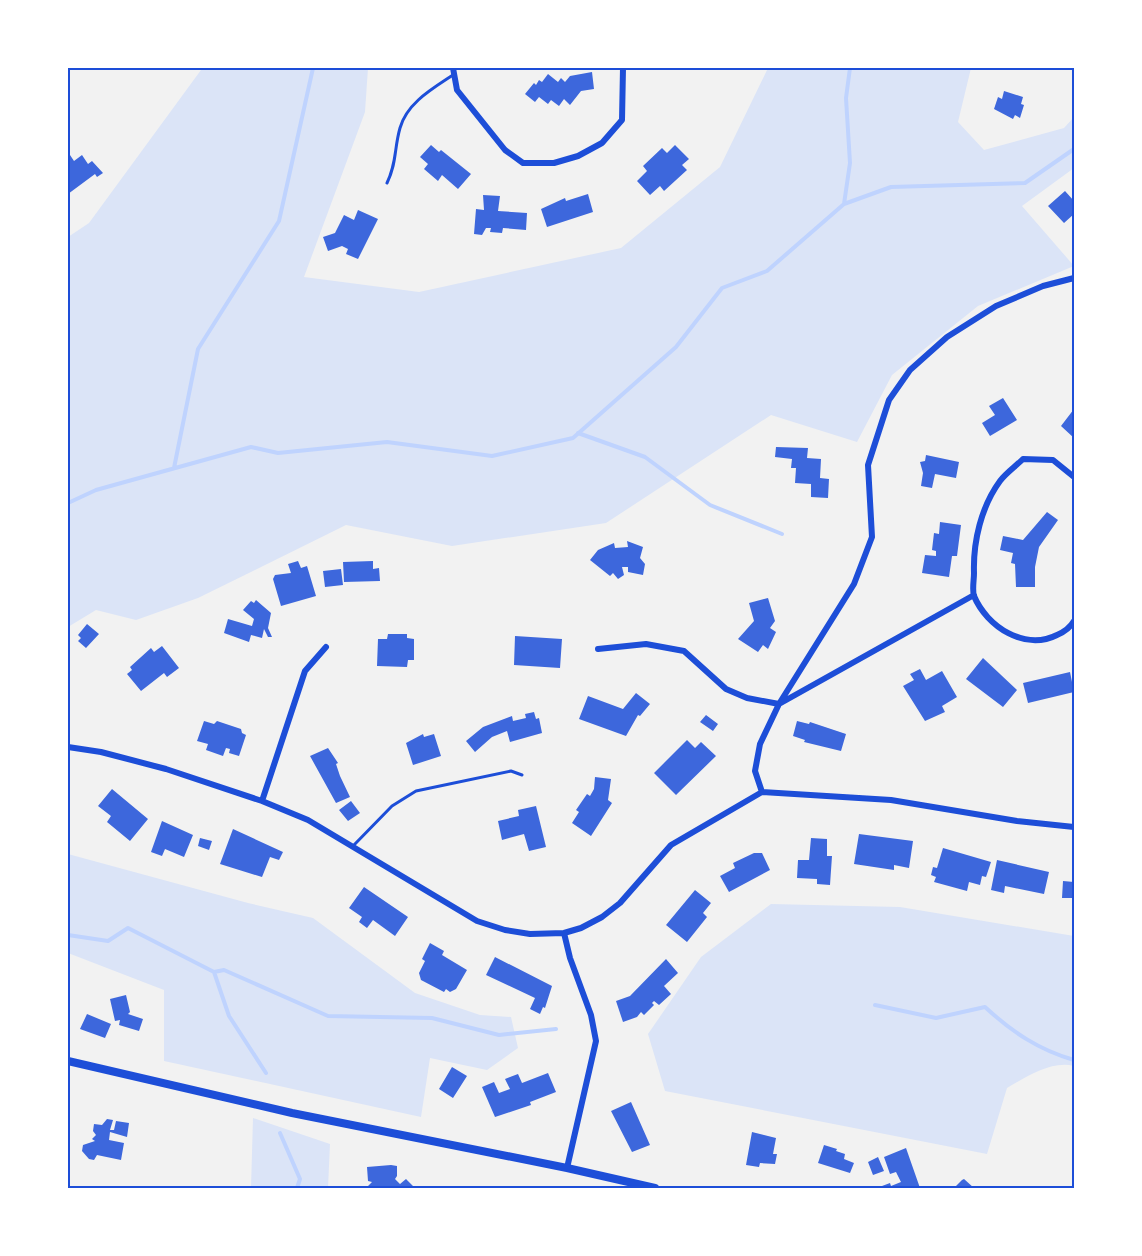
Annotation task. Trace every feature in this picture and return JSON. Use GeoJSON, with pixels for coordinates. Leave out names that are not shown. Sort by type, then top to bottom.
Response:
{"type":"FeatureCollection","features":[{"type":"Feature","properties":{"kind":"street"},"geometry":{"type":"LineString","coordinates":[[454,71],[457,90],[505,150],[523,163],[554,163],[578,156],[602,143],[622,120],[623,68]]}},
{"type":"Feature","properties":{"kind":"street"},"geometry":{"type":"LineString","coordinates":[[762,792],[754,771],[760,744],[779,704],[854,584],[872,537],[868,465],[889,400],[910,370],[947,337],[996,306],[1043,286],[1074,278]]}},
{"type":"Feature","properties":{"kind":"street"},"geometry":{"type":"LineString","coordinates":[[1074,477],[1053,460],[1023,459],[1000,481],[981,517],[974,559],[974,596],[992,621],[1016,638],[1036,642],[1054,637],[1071,627],[1074,621]]}},
{"type":"Feature","properties":{"kind":"street"},"geometry":{"type":"LineString","coordinates":[[598,649],[646,644],[684,651],[726,689],[747,699],[779,704],[974,596]]}},
{"type":"Feature","properties":{"kind":"street"},"geometry":{"type":"LineString","coordinates":[[262,801],[305,671],[326,647]]}},
{"type":"Feature","properties":{"kind":"street"},"geometry":{"type":"LineString","coordinates":[[68,747],[166,769],[262,801],[308,820],[354,846],[451,908],[477,921],[522,933],[564,933],[602,917],[620,903],[671,845],[762,792],[891,800],[1017,821],[1074,827]]}},
{"type":"Feature","properties":{"kind":"street"},"geometry":{"type":"LineString","coordinates":[[564,933],[570,958],[591,1015],[596,1041],[567,1168]]}},
{"type":"Feature","properties":{"kind":"street"},"geometry":{"type":"LineString","coordinates":[[68,1061],[292,1113],[655,1188]]}},
{"type":"Feature","properties":{"kind":"lane"},"geometry":{"type":"LineString","coordinates":[[387,183],[395,166],[400,127],[410,108],[454,71]]}},
{"type":"Feature","properties":{"kind":"lane"},"geometry":{"type":"LineString","coordinates":[[354,846],[392,806],[416,791],[511,771],[522,775]]}},
{"type":"Feature","properties":{"kind":"shaded area"},"geometry":{"type":"Polygon","coordinates":[[[200,68],[368,68],[365,112],[304,277],[419,292],[621,248],[720,167],[768,68],[971,68],[958,122],[984,150],[1064,128],[1074,117],[1074,168],[1022,206],[1074,266],[978,306],[892,375],[857,442],[771,415],[606,523],[452,546],[346,525],[198,598],[136,620],[96,610],[68,627],[68,237],[89,223],[201,70],[200,68]]]}},
{"type":"Feature","properties":{"kind":"shaded area"},"geometry":{"type":"Polygon","coordinates":[[[68,854],[248,903],[313,918],[415,993],[480,1015],[511,1017],[518,1048],[487,1070],[430,1058],[421,1117],[164,1061],[164,990],[68,953],[68,854]]]}},
{"type":"Feature","properties":{"kind":"shaded area"},"geometry":{"type":"Polygon","coordinates":[[[771,904],[900,907],[1074,936],[1074,1066],[1048,1067],[1007,1088],[987,1154],[665,1091],[648,1034],[701,957],[771,904]]]}},
{"type":"Feature","properties":{"kind":"shaded area"},"geometry":{"type":"Polygon","coordinates":[[[253,1118],[330,1144],[328,1188],[251,1188],[253,1118]]]}},
{"type":"Feature","properties":{"kind":"building"},"geometry":{"type":"Polygon","coordinates":[[[592,72],[594,89],[581,91],[570,105],[564,99],[559,106],[551,100],[548,104],[539,97],[535,102],[525,94],[534,83],[536,85],[539,80],[542,82],[548,74],[558,82],[561,78],[565,82],[570,76],[592,72]]]}},
{"type":"Feature","properties":{"kind":"building"},"geometry":{"type":"Polygon","coordinates":[[[1004,91],[1023,97],[1021,104],[1024,105],[1020,118],[1015,115],[1013,119],[994,109],[998,97],[1002,99],[1004,91]]]}},
{"type":"Feature","properties":{"kind":"building"},"geometry":{"type":"Polygon","coordinates":[[[431,145],[439,152],[441,150],[471,174],[458,189],[442,175],[438,181],[424,169],[428,164],[420,157],[431,145]]]}},
{"type":"Feature","properties":{"kind":"building"},"geometry":{"type":"Polygon","coordinates":[[[675,145],[689,159],[682,165],[687,170],[664,191],[660,186],[650,195],[637,181],[647,171],[643,166],[662,148],[667,153],[675,145]]]}},
{"type":"Feature","properties":{"kind":"building"},"geometry":{"type":"Polygon","coordinates":[[[70,155],[74,161],[82,155],[88,164],[92,161],[103,173],[97,177],[95,174],[68,194],[68,157],[70,155]]]}},
{"type":"Feature","properties":{"kind":"building"},"geometry":{"type":"Polygon","coordinates":[[[1065,191],[1074,201],[1074,214],[1064,223],[1048,206],[1065,191]]]}},
{"type":"Feature","properties":{"kind":"building"},"geometry":{"type":"Polygon","coordinates":[[[588,194],[593,212],[547,227],[541,209],[565,198],[566,201],[588,194]]]}},
{"type":"Feature","properties":{"kind":"building"},"geometry":{"type":"Polygon","coordinates":[[[483,195],[500,196],[498,211],[527,213],[526,230],[503,228],[502,233],[490,232],[491,228],[486,228],[482,235],[474,234],[476,209],[484,210],[483,195]]]}},
{"type":"Feature","properties":{"kind":"building"},"geometry":{"type":"Polygon","coordinates":[[[358,210],[378,219],[358,259],[346,254],[348,249],[342,246],[328,251],[323,237],[335,233],[344,215],[354,220],[358,210]]]}},
{"type":"Feature","properties":{"kind":"building"},"geometry":{"type":"Polygon","coordinates":[[[1003,398],[1017,420],[990,436],[982,423],[995,415],[989,406],[1003,398]]]}},
{"type":"Feature","properties":{"kind":"building"},"geometry":{"type":"Polygon","coordinates":[[[1074,409],[1074,438],[1061,426],[1074,409]]]}},
{"type":"Feature","properties":{"kind":"building"},"geometry":{"type":"Polygon","coordinates":[[[776,447],[808,448],[807,458],[821,459],[820,478],[829,479],[828,498],[811,497],[811,484],[795,483],[796,468],[791,468],[792,459],[775,457],[776,447]]]}},
{"type":"Feature","properties":{"kind":"building"},"geometry":{"type":"Polygon","coordinates":[[[926,455],[959,462],[956,478],[935,474],[932,488],[921,486],[923,473],[920,462],[925,461],[926,455]]]}},
{"type":"Feature","properties":{"kind":"building"},"geometry":{"type":"Polygon","coordinates":[[[1047,512],[1058,520],[1039,547],[1035,567],[1035,587],[1016,587],[1015,564],[1011,563],[1013,553],[1000,550],[1003,536],[1023,540],[1047,512]]]}},
{"type":"Feature","properties":{"kind":"building"},"geometry":{"type":"Polygon","coordinates":[[[940,522],[961,525],[957,556],[952,556],[949,577],[922,573],[925,555],[936,556],[936,551],[932,550],[934,533],[939,534],[940,522]]]}},
{"type":"Feature","properties":{"kind":"building"},"geometry":{"type":"Polygon","coordinates":[[[627,541],[643,547],[640,558],[645,564],[643,575],[628,572],[628,567],[622,567],[624,575],[618,579],[613,573],[610,576],[590,560],[598,550],[614,543],[615,548],[628,547],[627,541]]]}},
{"type":"Feature","properties":{"kind":"building"},"geometry":{"type":"Polygon","coordinates":[[[298,561],[301,568],[307,566],[316,596],[281,606],[273,579],[275,575],[291,573],[288,564],[298,561]]]}},
{"type":"Feature","properties":{"kind":"building"},"geometry":{"type":"Polygon","coordinates":[[[373,561],[373,569],[379,568],[380,581],[344,582],[343,562],[373,561]]]}},
{"type":"Feature","properties":{"kind":"building"},"geometry":{"type":"Polygon","coordinates":[[[341,569],[343,585],[325,587],[323,571],[341,569]]]}},
{"type":"Feature","properties":{"kind":"building"},"geometry":{"type":"Polygon","coordinates":[[[768,598],[775,621],[770,628],[776,632],[768,649],[763,645],[758,652],[738,639],[754,621],[749,603],[768,598]]]}},
{"type":"Feature","properties":{"kind":"building"},"geometry":{"type":"Polygon","coordinates":[[[256,600],[271,613],[268,628],[272,637],[268,637],[264,629],[262,638],[251,635],[249,642],[224,633],[228,619],[252,626],[254,619],[243,610],[251,601],[254,603],[256,600]]]}},
{"type":"Feature","properties":{"kind":"building"},"geometry":{"type":"Polygon","coordinates":[[[87,624],[99,634],[86,648],[78,641],[81,638],[78,635],[87,624]]]}},
{"type":"Feature","properties":{"kind":"building"},"geometry":{"type":"Polygon","coordinates":[[[388,634],[407,634],[407,638],[414,639],[414,660],[408,660],[407,667],[377,666],[378,639],[387,639],[388,634]]]}},
{"type":"Feature","properties":{"kind":"building"},"geometry":{"type":"Polygon","coordinates":[[[515,636],[562,639],[560,668],[514,665],[515,636]]]}},
{"type":"Feature","properties":{"kind":"building"},"geometry":{"type":"Polygon","coordinates":[[[162,646],[179,668],[167,677],[164,673],[141,691],[127,674],[132,670],[130,667],[151,648],[154,652],[162,646]]]}},
{"type":"Feature","properties":{"kind":"building"},"geometry":{"type":"Polygon","coordinates":[[[983,658],[1017,690],[1003,707],[966,679],[983,658]]]}},
{"type":"Feature","properties":{"kind":"building"},"geometry":{"type":"Polygon","coordinates":[[[920,669],[926,680],[942,671],[957,697],[942,706],[945,712],[925,721],[903,686],[914,680],[910,674],[920,669]]]}},
{"type":"Feature","properties":{"kind":"building"},"geometry":{"type":"Polygon","coordinates":[[[1070,672],[1074,692],[1028,703],[1023,683],[1070,672]]]}},
{"type":"Feature","properties":{"kind":"building"},"geometry":{"type":"Polygon","coordinates":[[[636,693],[650,704],[640,716],[638,715],[626,736],[579,719],[588,696],[623,709],[636,693]]]}},
{"type":"Feature","properties":{"kind":"building"},"geometry":{"type":"Polygon","coordinates":[[[534,712],[536,719],[539,718],[542,733],[510,742],[507,731],[492,737],[475,752],[466,741],[483,727],[512,716],[513,721],[526,718],[525,714],[534,712]]]}},
{"type":"Feature","properties":{"kind":"building"},"geometry":{"type":"Polygon","coordinates":[[[706,715],[718,724],[713,731],[700,722],[706,715]]]}},
{"type":"Feature","properties":{"kind":"building"},"geometry":{"type":"Polygon","coordinates":[[[204,721],[214,724],[217,721],[241,729],[246,735],[239,756],[229,753],[230,749],[226,748],[223,756],[206,750],[208,744],[197,741],[204,721]]]}},
{"type":"Feature","properties":{"kind":"building"},"geometry":{"type":"Polygon","coordinates":[[[797,721],[809,724],[810,722],[846,734],[841,751],[804,742],[805,740],[793,736],[797,721]]]}},
{"type":"Feature","properties":{"kind":"building"},"geometry":{"type":"Polygon","coordinates":[[[423,734],[424,737],[434,734],[441,756],[413,765],[406,743],[423,734]]]}},
{"type":"Feature","properties":{"kind":"building"},"geometry":{"type":"Polygon","coordinates":[[[687,740],[695,748],[701,742],[716,756],[676,795],[654,773],[687,740]]]}},
{"type":"Feature","properties":{"kind":"building"},"geometry":{"type":"Polygon","coordinates":[[[328,748],[338,763],[336,764],[340,776],[350,797],[336,803],[310,756],[328,748]]]}},
{"type":"Feature","properties":{"kind":"building"},"geometry":{"type":"Polygon","coordinates":[[[595,777],[611,779],[608,800],[612,803],[591,836],[572,823],[579,812],[576,810],[587,794],[590,796],[594,789],[595,777]]]}},
{"type":"Feature","properties":{"kind":"building"},"geometry":{"type":"Polygon","coordinates":[[[112,789],[148,819],[130,841],[107,822],[111,816],[98,806],[112,789]]]}},
{"type":"Feature","properties":{"kind":"building"},"geometry":{"type":"Polygon","coordinates":[[[351,801],[360,813],[348,821],[339,810],[351,801]]]}},
{"type":"Feature","properties":{"kind":"building"},"geometry":{"type":"Polygon","coordinates":[[[536,806],[546,847],[529,851],[524,834],[502,840],[498,821],[519,816],[518,810],[536,806]]]}},
{"type":"Feature","properties":{"kind":"building"},"geometry":{"type":"Polygon","coordinates":[[[162,821],[193,835],[184,857],[165,849],[162,856],[151,852],[162,821]]]}},
{"type":"Feature","properties":{"kind":"building"},"geometry":{"type":"Polygon","coordinates":[[[233,829],[283,852],[279,860],[270,857],[262,877],[220,864],[233,829]]]}},
{"type":"Feature","properties":{"kind":"building"},"geometry":{"type":"Polygon","coordinates":[[[859,834],[913,841],[909,868],[894,865],[894,870],[854,864],[859,834]]]}},
{"type":"Feature","properties":{"kind":"building"},"geometry":{"type":"Polygon","coordinates":[[[200,838],[212,841],[209,850],[198,846],[200,838]]]}},
{"type":"Feature","properties":{"kind":"building"},"geometry":{"type":"Polygon","coordinates":[[[811,838],[827,839],[827,856],[832,856],[830,885],[817,884],[817,879],[797,878],[798,860],[809,860],[811,838]]]}},
{"type":"Feature","properties":{"kind":"building"},"geometry":{"type":"Polygon","coordinates":[[[943,848],[991,862],[986,877],[982,876],[980,885],[969,882],[967,891],[934,882],[936,877],[931,875],[933,867],[937,868],[943,848]]]}},
{"type":"Feature","properties":{"kind":"building"},"geometry":{"type":"Polygon","coordinates":[[[754,853],[762,853],[770,870],[729,892],[720,876],[735,868],[733,863],[754,853]]]}},
{"type":"Feature","properties":{"kind":"building"},"geometry":{"type":"Polygon","coordinates":[[[997,860],[1049,872],[1044,894],[1005,886],[1004,893],[991,890],[997,860]]]}},
{"type":"Feature","properties":{"kind":"building"},"geometry":{"type":"Polygon","coordinates":[[[1063,881],[1074,882],[1074,898],[1062,898],[1063,881]]]}},
{"type":"Feature","properties":{"kind":"building"},"geometry":{"type":"Polygon","coordinates":[[[364,887],[408,917],[395,936],[373,920],[367,928],[359,922],[362,917],[349,908],[364,887]]]}},
{"type":"Feature","properties":{"kind":"building"},"geometry":{"type":"Polygon","coordinates":[[[695,890],[711,903],[703,913],[707,917],[687,942],[666,925],[695,890]]]}},
{"type":"Feature","properties":{"kind":"building"},"geometry":{"type":"Polygon","coordinates":[[[430,943],[444,951],[442,955],[467,970],[456,989],[450,992],[446,989],[444,992],[421,980],[419,973],[425,961],[422,959],[430,943]]]}},
{"type":"Feature","properties":{"kind":"building"},"geometry":{"type":"Polygon","coordinates":[[[495,957],[552,986],[545,1008],[543,1007],[540,1014],[530,1009],[535,998],[486,975],[495,957]]]}},
{"type":"Feature","properties":{"kind":"building"},"geometry":{"type":"Polygon","coordinates":[[[666,959],[678,973],[664,986],[671,994],[659,1005],[654,1001],[652,1003],[654,1005],[644,1015],[641,1012],[637,1017],[623,1022],[616,1001],[630,996],[666,959]]]}},
{"type":"Feature","properties":{"kind":"building"},"geometry":{"type":"Polygon","coordinates":[[[126,995],[130,1012],[128,1014],[143,1019],[139,1031],[119,1025],[120,1020],[115,1021],[110,999],[126,995]]]}},
{"type":"Feature","properties":{"kind":"building"},"geometry":{"type":"Polygon","coordinates":[[[87,1014],[111,1024],[105,1038],[80,1029],[87,1014]]]}},
{"type":"Feature","properties":{"kind":"building"},"geometry":{"type":"Polygon","coordinates":[[[452,1067],[467,1076],[453,1098],[439,1089],[452,1067]]]}},
{"type":"Feature","properties":{"kind":"building"},"geometry":{"type":"Polygon","coordinates":[[[548,1073],[556,1092],[530,1102],[531,1105],[495,1117],[482,1087],[494,1082],[499,1093],[510,1089],[505,1079],[518,1074],[522,1083],[548,1073]]]}},
{"type":"Feature","properties":{"kind":"building"},"geometry":{"type":"Polygon","coordinates":[[[631,1102],[650,1145],[632,1152],[611,1111],[631,1102]]]}},
{"type":"Feature","properties":{"kind":"building"},"geometry":{"type":"Polygon","coordinates":[[[107,1119],[113,1120],[110,1130],[114,1130],[116,1121],[129,1123],[127,1137],[110,1132],[109,1140],[124,1143],[121,1160],[97,1155],[94,1160],[89,1159],[82,1151],[83,1145],[95,1141],[92,1139],[96,1135],[93,1131],[94,1124],[102,1125],[107,1119]]]}},
{"type":"Feature","properties":{"kind":"building"},"geometry":{"type":"Polygon","coordinates":[[[752,1132],[776,1138],[773,1154],[777,1154],[775,1164],[760,1163],[759,1167],[746,1165],[752,1132]]]}},
{"type":"Feature","properties":{"kind":"building"},"geometry":{"type":"Polygon","coordinates":[[[824,1145],[837,1149],[836,1151],[845,1154],[844,1159],[854,1163],[850,1173],[818,1163],[824,1145]]]}},
{"type":"Feature","properties":{"kind":"building"},"geometry":{"type":"Polygon","coordinates":[[[906,1148],[920,1188],[882,1188],[890,1183],[891,1186],[901,1182],[896,1172],[890,1174],[884,1157],[906,1148]]]}},
{"type":"Feature","properties":{"kind":"building"},"geometry":{"type":"Polygon","coordinates":[[[878,1157],[884,1171],[873,1175],[868,1162],[878,1157]]]}},
{"type":"Feature","properties":{"kind":"building"},"geometry":{"type":"Polygon","coordinates":[[[397,1166],[395,1179],[400,1184],[406,1179],[415,1188],[366,1188],[372,1182],[368,1181],[367,1167],[397,1166]]]}},
{"type":"Feature","properties":{"kind":"building"},"geometry":{"type":"Polygon","coordinates":[[[964,1179],[974,1188],[954,1188],[962,1180],[964,1179]]]}},
{"type":"Feature","properties":{"kind":"waterway"},"geometry":{"type":"LineString","coordinates":[[174,468],[198,349],[279,221],[313,68]]}},
{"type":"Feature","properties":{"kind":"waterway"},"geometry":{"type":"LineString","coordinates":[[844,204],[850,163],[846,98],[850,68]]}},
{"type":"Feature","properties":{"kind":"waterway"},"geometry":{"type":"LineString","coordinates":[[68,503],[96,490],[251,447],[278,453],[387,442],[492,456],[573,438],[676,347],[722,288],[767,271],[844,204],[891,187],[1025,183],[1074,149]]}},
{"type":"Feature","properties":{"kind":"waterway"},"geometry":{"type":"LineString","coordinates":[[578,433],[645,457],[710,505],[782,534]]}},
{"type":"Feature","properties":{"kind":"waterway"},"geometry":{"type":"LineString","coordinates":[[68,935],[108,941],[128,928],[214,972],[229,1016],[266,1073]]}},
{"type":"Feature","properties":{"kind":"waterway"},"geometry":{"type":"LineString","coordinates":[[214,972],[224,970],[328,1016],[432,1018],[499,1035],[556,1029]]}},
{"type":"Feature","properties":{"kind":"waterway"},"geometry":{"type":"LineString","coordinates":[[875,1005],[936,1018],[985,1007],[1026,1039],[1074,1060]]}},
{"type":"Feature","properties":{"kind":"waterway"},"geometry":{"type":"LineString","coordinates":[[280,1133],[300,1179],[297,1188]]}}]}
